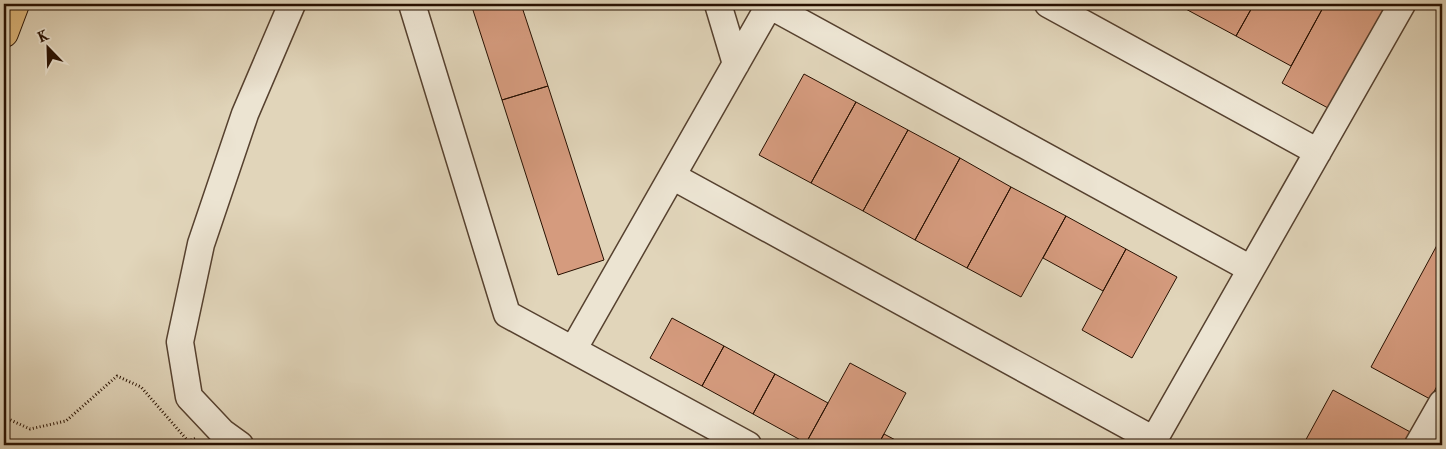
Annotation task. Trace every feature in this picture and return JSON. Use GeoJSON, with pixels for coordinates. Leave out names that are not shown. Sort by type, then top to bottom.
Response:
{"type":"FeatureCollection","features":[{"type":"Feature","properties":{"kind":"highway"},"geometry":{"type":"LineString","coordinates":[[4,34],[16,4]]}},
{"type":"Feature","properties":{"kind":"street"},"geometry":{"type":"LineString","coordinates":[[231,438],[189,397],[180,342],[201,244],[245,114],[292,4]]}},
{"type":"Feature","properties":{"kind":"street"},"geometry":{"type":"LineString","coordinates":[[412,4],[507,314],[748,445]]}},
{"type":"Feature","properties":{"kind":"street"},"geometry":{"type":"LineString","coordinates":[[718,4],[736,64]]}},
{"type":"Feature","properties":{"kind":"street"},"geometry":{"type":"LineString","coordinates":[[573,350],[770,4],[1251,269]]}},
{"type":"Feature","properties":{"kind":"street"},"geometry":{"type":"LineString","coordinates":[[1048,4],[1318,152]]}},
{"type":"Feature","properties":{"kind":"street"},"geometry":{"type":"LineString","coordinates":[[672,176],[1152,442],[1402,4]]}},
{"type":"Feature","properties":{"kind":"street"},"geometry":{"type":"LineString","coordinates":[[1418,445],[1442,403]]}},
{"type":"Feature","properties":{"kind":"path"},"geometry":{"type":"LineString","coordinates":[[4,417],[30,428],[66,421],[117,376],[141,386],[188,440],[231,438]]}},
{"type":"Feature","properties":{"kind":"building"},"geometry":{"type":"Polygon","coordinates":[[[471,4],[521,4],[548,86],[502,100],[471,4]]]}},
{"type":"Feature","properties":{"kind":"building"},"geometry":{"type":"Polygon","coordinates":[[[1184,4],[1254,4],[1236,36],[1182,7],[1184,4]]]}},
{"type":"Feature","properties":{"kind":"building"},"geometry":{"type":"Polygon","coordinates":[[[1254,4],[1325,4],[1291,66],[1236,36],[1254,4]]]}},
{"type":"Feature","properties":{"kind":"building"},"geometry":{"type":"Polygon","coordinates":[[[1325,4],[1374,4],[1394,15],[1339,114],[1282,83],[1325,4]]]}},
{"type":"Feature","properties":{"kind":"building"},"geometry":{"type":"Polygon","coordinates":[[[804,74],[856,102],[811,183],[759,155],[804,74]]]}},
{"type":"Feature","properties":{"kind":"building"},"geometry":{"type":"Polygon","coordinates":[[[548,86],[604,260],[558,275],[502,100],[548,86]]]}},
{"type":"Feature","properties":{"kind":"building"},"geometry":{"type":"Polygon","coordinates":[[[856,102],[908,130],[863,211],[811,183],[856,102]]]}},
{"type":"Feature","properties":{"kind":"building"},"geometry":{"type":"Polygon","coordinates":[[[908,130],[960,158],[915,240],[863,211],[908,130]]]}},
{"type":"Feature","properties":{"kind":"building"},"geometry":{"type":"Polygon","coordinates":[[[960,158],[1011,187],[967,268],[915,240],[960,158]]]}},
{"type":"Feature","properties":{"kind":"building"},"geometry":{"type":"Polygon","coordinates":[[[1011,187],[1066,216],[1021,297],[967,268],[1011,187]]]}},
{"type":"Feature","properties":{"kind":"building"},"geometry":{"type":"Polygon","coordinates":[[[1066,216],[1126,249],[1103,291],[1043,258],[1066,216]]]}},
{"type":"Feature","properties":{"kind":"building"},"geometry":{"type":"Polygon","coordinates":[[[1442,236],[1442,377],[1430,399],[1371,367],[1442,236]]]}},
{"type":"Feature","properties":{"kind":"building"},"geometry":{"type":"Polygon","coordinates":[[[1126,249],[1177,277],[1132,358],[1082,330],[1126,249]]]}},
{"type":"Feature","properties":{"kind":"building"},"geometry":{"type":"Polygon","coordinates":[[[672,318],[724,346],[702,386],[650,358],[672,318]]]}},
{"type":"Feature","properties":{"kind":"building"},"geometry":{"type":"Polygon","coordinates":[[[724,346],[775,374],[753,414],[702,386],[724,346]]]}},
{"type":"Feature","properties":{"kind":"building"},"geometry":{"type":"Polygon","coordinates":[[[850,363],[906,393],[878,445],[810,445],[806,443],[850,363]]]}},
{"type":"Feature","properties":{"kind":"building"},"geometry":{"type":"Polygon","coordinates":[[[775,374],[828,403],[806,443],[753,414],[775,374]]]}},
{"type":"Feature","properties":{"kind":"building"},"geometry":{"type":"Polygon","coordinates":[[[1333,390],[1414,434],[1407,445],[1303,445],[1333,390]]]}},
{"type":"Feature","properties":{"kind":"building"},"geometry":{"type":"Polygon","coordinates":[[[884,434],[905,445],[878,445],[884,434]]]}}]}
